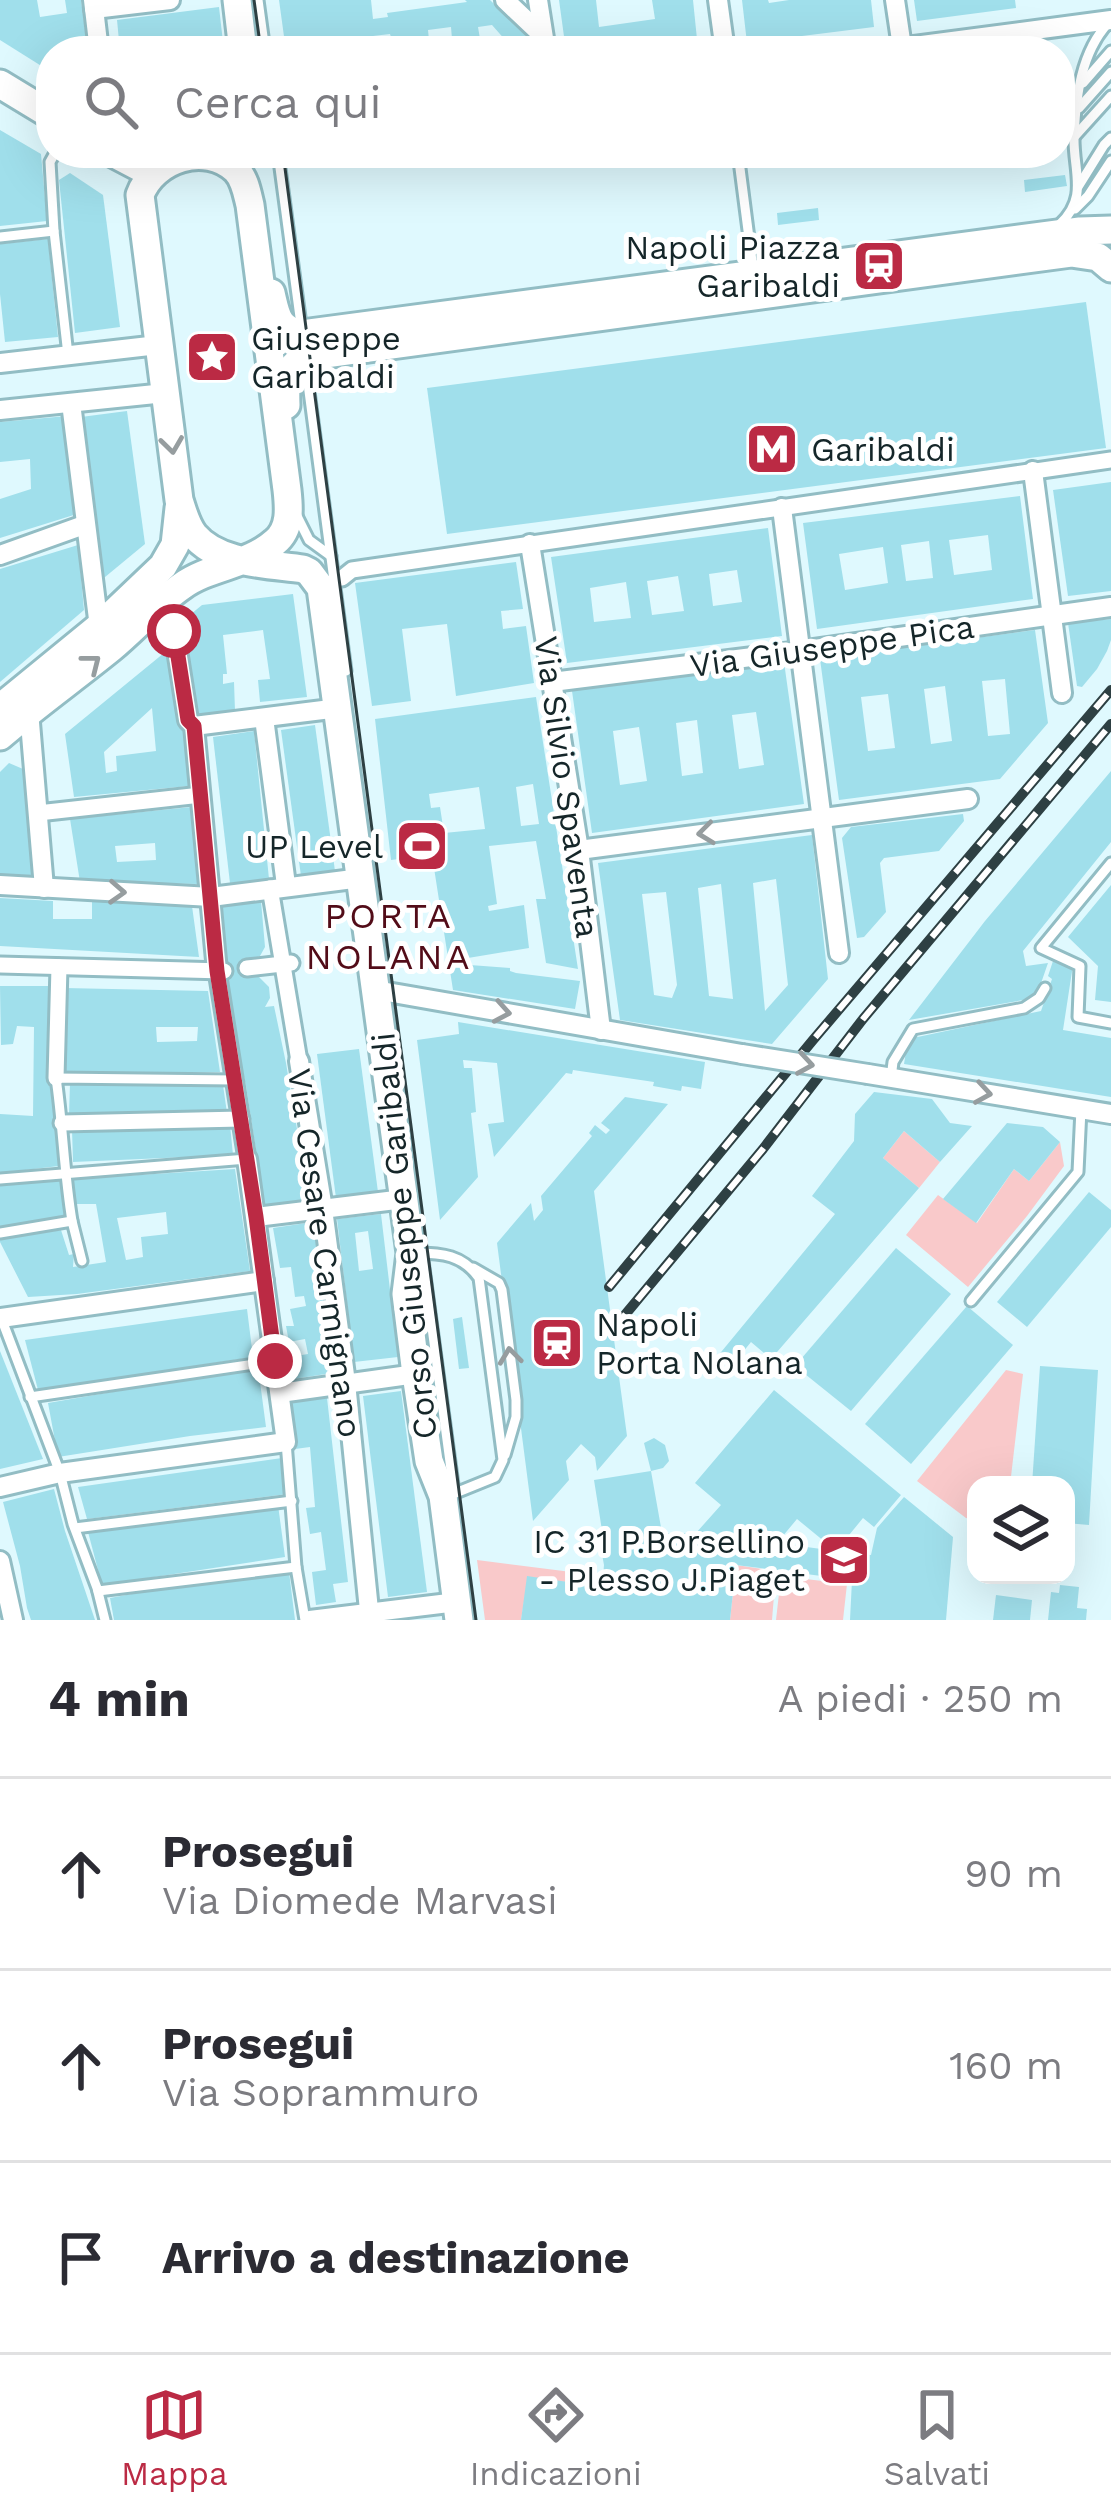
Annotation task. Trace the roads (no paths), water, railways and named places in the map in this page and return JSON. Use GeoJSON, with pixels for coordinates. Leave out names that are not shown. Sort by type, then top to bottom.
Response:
{"type":"FeatureCollection","features":[{"type":"Feature","properties":{"kind":"main road"},"geometry":{"type":"LineString","coordinates":[[237,0],[241,36]]}},
{"type":"Feature","properties":{"kind":"main road"},"geometry":{"type":"LineString","coordinates":[[0,84],[36,107]]}},
{"type":"Feature","properties":{"kind":"main road"},"geometry":{"type":"LineString","coordinates":[[142,168],[151,173]]}},
{"type":"Feature","properties":{"kind":"main road"},"geometry":{"type":"LineString","coordinates":[[161,168],[144,183],[139,204],[179,500],[196,538],[217,552],[303,569],[332,583],[339,708],[367,878]]}},
{"type":"Feature","properties":{"kind":"main road"},"geometry":{"type":"LineString","coordinates":[[233,168],[242,178],[250,205]]}},
{"type":"Feature","properties":{"kind":"main road"},"geometry":{"type":"LineString","coordinates":[[14,710],[111,647],[187,582],[268,548],[282,534],[289,509],[255,256],[251,168]]}},
{"type":"Feature","properties":{"kind":"main road"},"geometry":{"type":"LineString","coordinates":[[303,346],[753,274],[1046,236],[1103,214],[1111,202]]}},
{"type":"Feature","properties":{"kind":"main road"},"geometry":{"type":"LineString","coordinates":[[1075,222],[1111,230]]}},
{"type":"Feature","properties":{"kind":"main road"},"geometry":{"type":"LineString","coordinates":[[303,346],[1071,253],[1098,257],[1111,268]]}},
{"type":"Feature","properties":{"kind":"main road"},"geometry":{"type":"LineString","coordinates":[[255,256],[279,322],[303,346]]}},
{"type":"Feature","properties":{"kind":"main road"},"geometry":{"type":"LineString","coordinates":[[282,451],[286,376],[303,346]]}},
{"type":"Feature","properties":{"kind":"main road"},"geometry":{"type":"LineString","coordinates":[[0,736],[14,710],[163,566],[175,545],[179,500]]}},
{"type":"Feature","properties":{"kind":"main road","name":"Corso Giuseppe Garibaldi"},"geometry":{"type":"LineString","coordinates":[[367,878],[404,1199],[416,1253],[406,1294],[416,1374],[429,1461],[448,1495],[462,1614]]}},
{"type":"Feature","properties":{"kind":"street"},"geometry":{"type":"LineString","coordinates":[[97,36],[94,4],[170,0]]}},
{"type":"Feature","properties":{"kind":"street"},"geometry":{"type":"LineString","coordinates":[[505,0],[537,36]]}},
{"type":"Feature","properties":{"kind":"street"},"geometry":{"type":"LineString","coordinates":[[538,0],[543,36]]}},
{"type":"Feature","properties":{"kind":"street"},"geometry":{"type":"LineString","coordinates":[[718,0],[723,36]]}},
{"type":"Feature","properties":{"kind":"street"},"geometry":{"type":"LineString","coordinates":[[896,0],[900,36]]}},
{"type":"Feature","properties":{"kind":"street"},"geometry":{"type":"LineString","coordinates":[[996,36],[1111,20]]}},
{"type":"Feature","properties":{"kind":"street"},"geometry":{"type":"LineString","coordinates":[[1,363],[158,345]]}},
{"type":"Feature","properties":{"kind":"street"},"geometry":{"type":"LineString","coordinates":[[0,410],[165,393]]}},
{"type":"Feature","properties":{"kind":"street"},"geometry":{"type":"LineString","coordinates":[[71,404],[99,627]]}},
{"type":"Feature","properties":{"kind":"street"},"geometry":{"type":"LineString","coordinates":[[332,583],[352,570],[1111,460]]}},
{"type":"Feature","properties":{"kind":"street"},"geometry":{"type":"LineString","coordinates":[[1033,471],[1061,693]]}},
{"type":"Feature","properties":{"kind":"street"},"geometry":{"type":"LineString","coordinates":[[782,508],[839,952]]}},
{"type":"Feature","properties":{"kind":"street"},"geometry":{"type":"LineString","coordinates":[[0,555],[84,525]]}},
{"type":"Feature","properties":{"kind":"street","name":"Via Silvio Spaventa"},"geometry":{"type":"LineString","coordinates":[[530,544],[579,850],[601,1030]]}},
{"type":"Feature","properties":{"kind":"street"},"geometry":{"type":"LineString","coordinates":[[0,1487],[60,1473],[286,1442],[234,1080],[194,726],[188,720],[165,601]]}},
{"type":"Feature","properties":{"kind":"street","name":"Via Giuseppe Pica"},"geometry":{"type":"LineString","coordinates":[[552,682],[1111,607]]}},
{"type":"Feature","properties":{"kind":"street"},"geometry":{"type":"LineString","coordinates":[[194,726],[339,708]]}},
{"type":"Feature","properties":{"kind":"street"},"geometry":{"type":"LineString","coordinates":[[14,710],[38,813],[44,888]]}},
{"type":"Feature","properties":{"kind":"street","name":"Via Cesare Carmignano"},"geometry":{"type":"LineString","coordinates":[[264,718],[278,887],[346,1383],[369,1616]]}},
{"type":"Feature","properties":{"kind":"street"},"geometry":{"type":"LineString","coordinates":[[38,813],[201,795]]}},
{"type":"Feature","properties":{"kind":"street"},"geometry":{"type":"LineString","coordinates":[[579,850],[968,799]]}},
{"type":"Feature","properties":{"kind":"street"},"geometry":{"type":"LineString","coordinates":[[0,886],[211,897],[367,878]]}},
{"type":"Feature","properties":{"kind":"street"},"geometry":{"type":"LineString","coordinates":[[247,968],[287,963]]}},
{"type":"Feature","properties":{"kind":"street"},"geometry":{"type":"LineString","coordinates":[[0,965],[220,971]]}},
{"type":"Feature","properties":{"kind":"street"},"geometry":{"type":"LineString","coordinates":[[56,1078],[59,968]]}},
{"type":"Feature","properties":{"kind":"street"},"geometry":{"type":"LineString","coordinates":[[382,992],[1111,1114]]}},
{"type":"Feature","properties":{"kind":"street"},"geometry":{"type":"LineString","coordinates":[[62,1124],[241,1119]]}},
{"type":"Feature","properties":{"kind":"street"},"geometry":{"type":"LineString","coordinates":[[256,1217],[404,1199]]}},
{"type":"Feature","properties":{"kind":"street"},"geometry":{"type":"LineString","coordinates":[[1,1316],[264,1281]]}},
{"type":"Feature","properties":{"kind":"street"},"geometry":{"type":"LineString","coordinates":[[280,1393],[416,1374]]}},
{"type":"Feature","properties":{"kind":"street"},"geometry":{"type":"LineString","coordinates":[[0,1561],[14,1620]]}},
{"type":"Feature","properties":{"kind":"street"},"geometry":{"type":"LineString","coordinates":[[307,1620],[462,1614]]}},
{"type":"Feature","properties":{"kind":"lane"},"geometry":{"type":"LineString","coordinates":[[258,0],[263,36]]}},
{"type":"Feature","properties":{"kind":"lane"},"geometry":{"type":"LineString","coordinates":[[1075,222],[1075,136],[1081,85],[1088,49],[1111,20]]}},
{"type":"Feature","properties":{"kind":"lane"},"geometry":{"type":"LineString","coordinates":[[1081,85],[1111,51]]}},
{"type":"Feature","properties":{"kind":"lane"},"geometry":{"type":"LineString","coordinates":[[1077,110],[1111,71]]}},
{"type":"Feature","properties":{"kind":"lane"},"geometry":{"type":"LineString","coordinates":[[1075,136],[1111,96]]}},
{"type":"Feature","properties":{"kind":"lane"},"geometry":{"type":"LineString","coordinates":[[1078,187],[1111,138]]}},
{"type":"Feature","properties":{"kind":"lane"},"geometry":{"type":"LineString","coordinates":[[1075,222],[1111,160]]}},
{"type":"Feature","properties":{"kind":"lane"},"geometry":{"type":"LineString","coordinates":[[50,168],[68,355]]}},
{"type":"Feature","properties":{"kind":"lane"},"geometry":{"type":"LineString","coordinates":[[280,168],[347,679]]}},
{"type":"Feature","properties":{"kind":"lane"},"geometry":{"type":"LineString","coordinates":[[740,168],[753,274]]}},
{"type":"Feature","properties":{"kind":"lane"},"geometry":{"type":"LineString","coordinates":[[0,237],[54,231]]}},
{"type":"Feature","properties":{"kind":"lane"},"geometry":{"type":"LineString","coordinates":[[0,350],[1,363]]}},
{"type":"Feature","properties":{"kind":"lane"},"geometry":{"type":"LineString","coordinates":[[287,490],[300,527],[331,556]]}},
{"type":"Feature","properties":{"kind":"lane"},"geometry":{"type":"LineString","coordinates":[[332,583],[340,622]]}},
{"type":"Feature","properties":{"kind":"lane"},"geometry":{"type":"LineString","coordinates":[[1111,863],[1041,948],[1080,966],[1078,1017],[1111,1023]]}},
{"type":"Feature","properties":{"kind":"lane"},"geometry":{"type":"LineString","coordinates":[[378,920],[382,992],[416,1253],[448,1495],[495,1477],[516,1418],[502,1290],[500,1283],[444,1253],[416,1253]]}},
{"type":"Feature","properties":{"kind":"lane"},"geometry":{"type":"LineString","coordinates":[[891,1078],[893,1062],[913,1029],[1024,1008],[1045,988]]}},
{"type":"Feature","properties":{"kind":"lane"},"geometry":{"type":"LineString","coordinates":[[82,1261],[64,1173],[56,1078],[234,1080]]}},
{"type":"Feature","properties":{"kind":"lane"},"geometry":{"type":"LineString","coordinates":[[971,1301],[1078,1172],[1082,1109]]}},
{"type":"Feature","properties":{"kind":"lane"},"geometry":{"type":"LineString","coordinates":[[0,1179],[247,1160]]}},
{"type":"Feature","properties":{"kind":"lane"},"geometry":{"type":"LineString","coordinates":[[0,1233],[72,1221]]}},
{"type":"Feature","properties":{"kind":"lane"},"geometry":{"type":"LineString","coordinates":[[471,1267],[479,1279],[503,1460]]}},
{"type":"Feature","properties":{"kind":"lane"},"geometry":{"type":"LineString","coordinates":[[1,1316],[60,1473],[105,1620]]}},
{"type":"Feature","properties":{"kind":"lane"},"geometry":{"type":"LineString","coordinates":[[30,1397],[275,1361]]}},
{"type":"Feature","properties":{"kind":"lane"},"geometry":{"type":"LineString","coordinates":[[286,1442],[296,1567],[307,1620]]}},
{"type":"Feature","properties":{"kind":"lane"},"geometry":{"type":"LineString","coordinates":[[75,1528],[292,1501]]}},
{"type":"Feature","properties":{"kind":"lane"},"geometry":{"type":"LineString","coordinates":[[98,1591],[296,1567]]}},
{"type":"Feature","properties":{"kind":"tram line"},"geometry":{"type":"LineString","coordinates":[[254,0],[259,36]]}},
{"type":"Feature","properties":{"kind":"tram line"},"geometry":{"type":"LineString","coordinates":[[285,168],[476,1620]]}},
{"type":"Feature","properties":{"kind":"railway"},"geometry":{"type":"LineString","coordinates":[[609,1287],[1111,690]]}},
{"type":"Feature","properties":{"kind":"railway"},"geometry":{"type":"LineString","coordinates":[[614,1328],[763,1149],[863,1019],[1111,724]]}},
{"type":"Feature","properties":{"kind":"place","name":"Napoli Piazza Garibaldi"},"geometry":{"type":"Point","coordinates":[879,266]}},
{"type":"Feature","properties":{"kind":"place","name":"Giuseppe Garibaldi"},"geometry":{"type":"Point","coordinates":[212,357]}},
{"type":"Feature","properties":{"kind":"place","name":"Garibaldi"},"geometry":{"type":"Point","coordinates":[772,449]}},
{"type":"Feature","properties":{"kind":"place","name":"UP Level"},"geometry":{"type":"Point","coordinates":[422,846]}},
{"type":"Feature","properties":{"kind":"place","name":"Napoli Porta Nolana"},"geometry":{"type":"Point","coordinates":[557,1343]}},
{"type":"Feature","properties":{"kind":"place","name":"IC 31 P.Borsellino - Plesso J.Piaget"},"geometry":{"type":"Point","coordinates":[844,1560]}},
{"type":"Feature","properties":{"kind":"district","name":"PORTA NOLANA"},"geometry":{"type":"Point","coordinates":[389,936]}}]}
